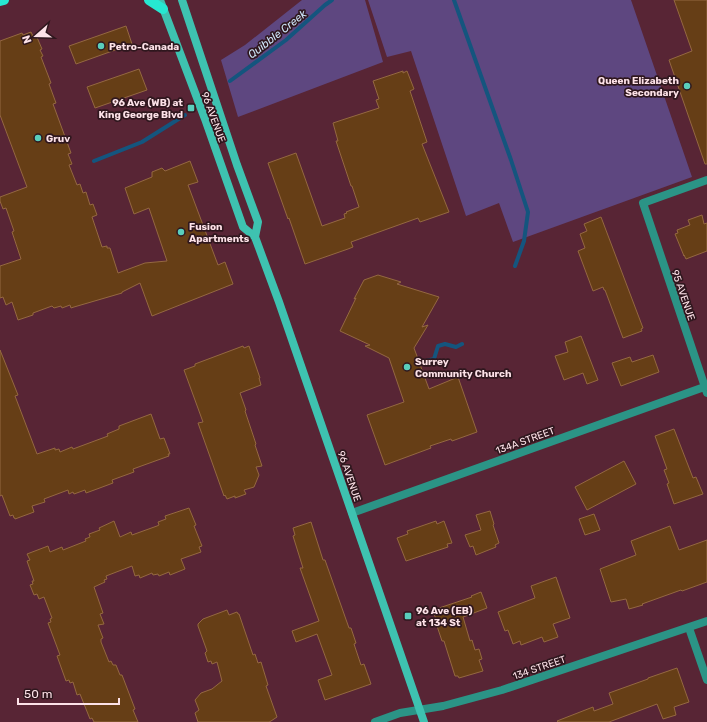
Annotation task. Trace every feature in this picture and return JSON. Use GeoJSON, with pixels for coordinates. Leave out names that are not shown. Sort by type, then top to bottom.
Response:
{"type":"FeatureCollection","features":[{"type":"Feature","properties":{"kind":"main road"},"geometry":{"type":"LineString","coordinates":[[0,2],[4,0]]}},
{"type":"Feature","properties":{"kind":"main road"},"geometry":{"type":"LineString","coordinates":[[149,0],[162,4]]}},
{"type":"Feature","properties":{"kind":"main road","name":"96 AVENUE"},"geometry":{"type":"LineString","coordinates":[[182,0],[237,165],[258,222],[255,237]]}},
{"type":"Feature","properties":{"kind":"main road","name":"96 AVENUE"},"geometry":{"type":"LineString","coordinates":[[162,4],[243,227],[255,237],[279,302],[424,722]]}},
{"type":"Feature","properties":{"kind":"street","name":"95 AVENUE"},"geometry":{"type":"LineString","coordinates":[[706,389],[643,203],[707,180]]}},
{"type":"Feature","properties":{"kind":"street","name":"134A STREET"},"geometry":{"type":"LineString","coordinates":[[352,514],[528,450],[706,389]]}},
{"type":"Feature","properties":{"kind":"street","name":"134 STREET"},"geometry":{"type":"LineString","coordinates":[[375,722],[400,713],[444,706],[502,690],[707,621]]}},
{"type":"Feature","properties":{"kind":"street"},"geometry":{"type":"LineString","coordinates":[[688,628],[707,680]]}},
{"type":"Feature","properties":{"kind":"shaded area"},"geometry":{"type":"Polygon","coordinates":[[[302,0],[365,0],[383,62],[238,117],[221,60],[245,45],[302,0]]]}},
{"type":"Feature","properties":{"kind":"shaded area"},"geometry":{"type":"Polygon","coordinates":[[[368,0],[631,0],[692,177],[513,242],[499,203],[466,216],[411,51],[387,57],[368,0]]]}},
{"type":"Feature","properties":{"kind":"building"},"geometry":{"type":"Polygon","coordinates":[[[674,0],[707,0],[707,164],[705,164],[669,60],[692,51],[674,0]]]}},
{"type":"Feature","properties":{"kind":"building"},"geometry":{"type":"Polygon","coordinates":[[[126,26],[132,44],[76,64],[69,46],[126,26]]]}},
{"type":"Feature","properties":{"kind":"building"},"geometry":{"type":"Polygon","coordinates":[[[31,32],[33,36],[36,35],[42,49],[40,50],[43,56],[41,57],[51,83],[49,84],[56,103],[53,104],[71,153],[68,154],[72,164],[69,165],[77,185],[80,184],[83,193],[86,192],[90,205],[93,204],[97,215],[92,217],[102,247],[107,246],[107,248],[110,248],[118,273],[145,263],[167,261],[149,208],[134,214],[125,188],[152,177],[152,172],[162,168],[165,171],[190,161],[198,182],[188,185],[218,265],[225,262],[233,284],[152,316],[140,283],[122,293],[71,308],[70,305],[62,308],[61,306],[54,308],[52,306],[18,320],[12,302],[6,305],[3,297],[0,298],[0,266],[21,259],[12,232],[14,231],[6,208],[3,209],[0,197],[27,187],[0,115],[0,41],[22,33],[23,35],[31,32]]]}},
{"type":"Feature","properties":{"kind":"building"},"geometry":{"type":"Polygon","coordinates":[[[139,69],[147,90],[95,108],[87,87],[139,69]]]}},
{"type":"Feature","properties":{"kind":"building"},"geometry":{"type":"Polygon","coordinates":[[[403,71],[403,73],[407,71],[414,89],[410,91],[427,142],[422,144],[449,212],[420,222],[418,218],[351,242],[353,247],[305,264],[268,163],[296,153],[322,226],[345,218],[344,214],[347,213],[346,212],[359,207],[336,141],[338,141],[333,123],[379,108],[376,100],[379,99],[373,81],[403,71]]]}},
{"type":"Feature","properties":{"kind":"building"},"geometry":{"type":"Polygon","coordinates":[[[702,215],[704,224],[707,223],[707,251],[686,259],[675,234],[678,233],[677,230],[690,225],[688,220],[702,215]]]}},
{"type":"Feature","properties":{"kind":"building"},"geometry":{"type":"Polygon","coordinates":[[[601,217],[643,328],[641,329],[642,331],[623,338],[605,290],[603,287],[593,291],[578,251],[585,248],[580,234],[587,231],[584,224],[601,217]]]}},
{"type":"Feature","properties":{"kind":"building","name":"Surrey Community Church"},"geometry":{"type":"Polygon","coordinates":[[[378,275],[401,282],[397,284],[439,297],[422,327],[428,325],[414,348],[429,389],[458,377],[477,432],[452,441],[451,439],[430,446],[431,448],[385,465],[367,415],[404,402],[389,358],[365,346],[370,345],[340,331],[364,280],[378,275]]]}},
{"type":"Feature","properties":{"kind":"building"},"geometry":{"type":"Polygon","coordinates":[[[581,336],[598,380],[587,384],[583,373],[564,380],[555,356],[568,352],[565,342],[581,336]]]}},
{"type":"Feature","properties":{"kind":"building"},"geometry":{"type":"Polygon","coordinates":[[[243,346],[244,348],[249,346],[260,378],[261,385],[240,393],[262,466],[256,467],[259,475],[254,487],[244,490],[246,494],[227,499],[225,495],[224,496],[198,423],[203,422],[184,370],[195,366],[195,364],[243,346]]]}},
{"type":"Feature","properties":{"kind":"building"},"geometry":{"type":"Polygon","coordinates":[[[0,350],[18,395],[15,396],[37,454],[55,448],[55,450],[59,449],[60,452],[72,447],[73,449],[108,436],[107,434],[119,429],[119,426],[151,414],[160,439],[164,438],[170,454],[168,454],[169,456],[133,469],[134,472],[112,480],[113,483],[86,493],[85,490],[74,494],[73,492],[69,494],[68,490],[44,499],[45,502],[32,506],[34,512],[15,519],[13,515],[10,516],[2,495],[0,496],[0,350]]]}},
{"type":"Feature","properties":{"kind":"building"},"geometry":{"type":"Polygon","coordinates":[[[653,355],[659,372],[621,386],[612,363],[630,357],[632,362],[653,355]]]}},
{"type":"Feature","properties":{"kind":"building"},"geometry":{"type":"Polygon","coordinates":[[[674,429],[693,478],[696,477],[703,494],[674,504],[664,470],[667,469],[655,436],[674,429]]]}},
{"type":"Feature","properties":{"kind":"building"},"geometry":{"type":"Polygon","coordinates":[[[624,461],[636,484],[587,510],[575,487],[624,461]]]}},
{"type":"Feature","properties":{"kind":"building"},"geometry":{"type":"Polygon","coordinates":[[[189,508],[202,546],[199,547],[201,552],[181,559],[185,569],[170,575],[169,572],[159,576],[158,574],[153,575],[152,573],[140,578],[139,575],[135,576],[132,566],[106,576],[107,579],[104,580],[105,582],[94,587],[103,613],[100,614],[104,624],[98,625],[103,638],[101,639],[101,642],[109,662],[111,661],[113,665],[116,665],[120,675],[122,675],[135,709],[133,710],[138,722],[94,722],[92,718],[90,719],[80,694],[77,695],[73,682],[70,683],[69,680],[66,681],[57,656],[60,655],[48,623],[51,622],[50,619],[52,618],[44,597],[39,599],[37,594],[34,595],[30,585],[33,584],[32,581],[34,581],[27,561],[30,560],[27,554],[48,546],[50,552],[62,547],[63,550],[86,541],[85,539],[90,537],[89,534],[100,530],[99,528],[114,521],[120,537],[131,532],[132,535],[159,525],[158,522],[166,519],[165,516],[189,508]]]}},
{"type":"Feature","properties":{"kind":"building"},"geometry":{"type":"Polygon","coordinates":[[[490,511],[499,543],[495,545],[496,547],[476,555],[473,546],[470,547],[465,535],[481,530],[476,515],[490,511]]]}},
{"type":"Feature","properties":{"kind":"building"},"geometry":{"type":"Polygon","coordinates":[[[594,514],[600,530],[585,535],[579,519],[594,514]]]}},
{"type":"Feature","properties":{"kind":"building"},"geometry":{"type":"Polygon","coordinates":[[[436,521],[437,524],[444,521],[452,543],[447,544],[448,547],[406,561],[397,538],[408,534],[407,531],[436,521]]]}},
{"type":"Feature","properties":{"kind":"building"},"geometry":{"type":"Polygon","coordinates":[[[311,522],[323,560],[325,560],[349,628],[351,628],[356,643],[354,644],[361,665],[364,664],[371,684],[325,700],[318,680],[332,675],[317,634],[296,642],[292,631],[319,621],[300,568],[303,568],[293,536],[295,535],[293,528],[311,522]]]}},
{"type":"Feature","properties":{"kind":"building"},"geometry":{"type":"Polygon","coordinates":[[[670,526],[679,550],[707,540],[707,582],[629,609],[626,599],[611,602],[600,569],[636,555],[631,541],[670,526]]]}},
{"type":"Feature","properties":{"kind":"building"},"geometry":{"type":"Polygon","coordinates":[[[556,577],[570,618],[553,624],[558,637],[544,642],[542,637],[521,645],[520,641],[513,644],[508,630],[505,631],[498,612],[535,598],[531,586],[556,577]]]}},
{"type":"Feature","properties":{"kind":"building"},"geometry":{"type":"Polygon","coordinates":[[[481,592],[487,608],[463,617],[470,641],[472,640],[475,650],[479,649],[482,659],[479,660],[483,671],[459,678],[458,676],[455,676],[444,641],[442,641],[436,623],[433,610],[472,597],[471,596],[481,592]]]}},
{"type":"Feature","properties":{"kind":"building"},"geometry":{"type":"Polygon","coordinates":[[[227,610],[229,615],[237,612],[239,614],[253,655],[255,654],[258,663],[261,662],[268,685],[266,686],[277,717],[269,722],[198,722],[195,713],[199,710],[195,700],[201,693],[212,689],[222,681],[217,662],[212,664],[211,661],[208,662],[205,653],[207,651],[198,624],[203,619],[227,610]]]}},
{"type":"Feature","properties":{"kind":"building"},"geometry":{"type":"Polygon","coordinates":[[[677,668],[689,702],[674,707],[676,715],[663,719],[657,704],[609,722],[557,721],[593,707],[594,711],[613,704],[609,693],[677,668]]]}},
{"type":"Feature","properties":{"kind":"waterway","name":"Quibble Creek"},"geometry":{"type":"LineString","coordinates":[[230,81],[286,40],[332,0]]}},
{"type":"Feature","properties":{"kind":"waterway"},"geometry":{"type":"LineString","coordinates":[[454,0],[528,212],[524,241],[515,266]]}},
{"type":"Feature","properties":{"kind":"waterway","name":"Quibble Creek"},"geometry":{"type":"LineString","coordinates":[[94,161],[142,142],[185,115]]}},
{"type":"Feature","properties":{"kind":"waterway"},"geometry":{"type":"LineString","coordinates":[[422,362],[434,359],[438,346],[445,344],[456,347],[462,344]]}},
{"type":"Feature","properties":{"kind":"place","name":"Petro-Canada"},"geometry":{"type":"Point","coordinates":[101,46]}},
{"type":"Feature","properties":{"kind":"place","name":"Queen Elizabeth Secondary"},"geometry":{"type":"Point","coordinates":[687,86]}},
{"type":"Feature","properties":{"kind":"place","name":"96 Ave (WB) at King George Blvd"},"geometry":{"type":"Point","coordinates":[191,108]}},
{"type":"Feature","properties":{"kind":"place","name":"Gruv"},"geometry":{"type":"Point","coordinates":[38,138]}},
{"type":"Feature","properties":{"kind":"place","name":"Fusion Apartments"},"geometry":{"type":"Point","coordinates":[181,232]}},
{"type":"Feature","properties":{"kind":"place","name":"Surrey Community Church"},"geometry":{"type":"Point","coordinates":[407,367]}},
{"type":"Feature","properties":{"kind":"place","name":"96 Ave (EB) at 134 St"},"geometry":{"type":"Point","coordinates":[408,616]}}]}
